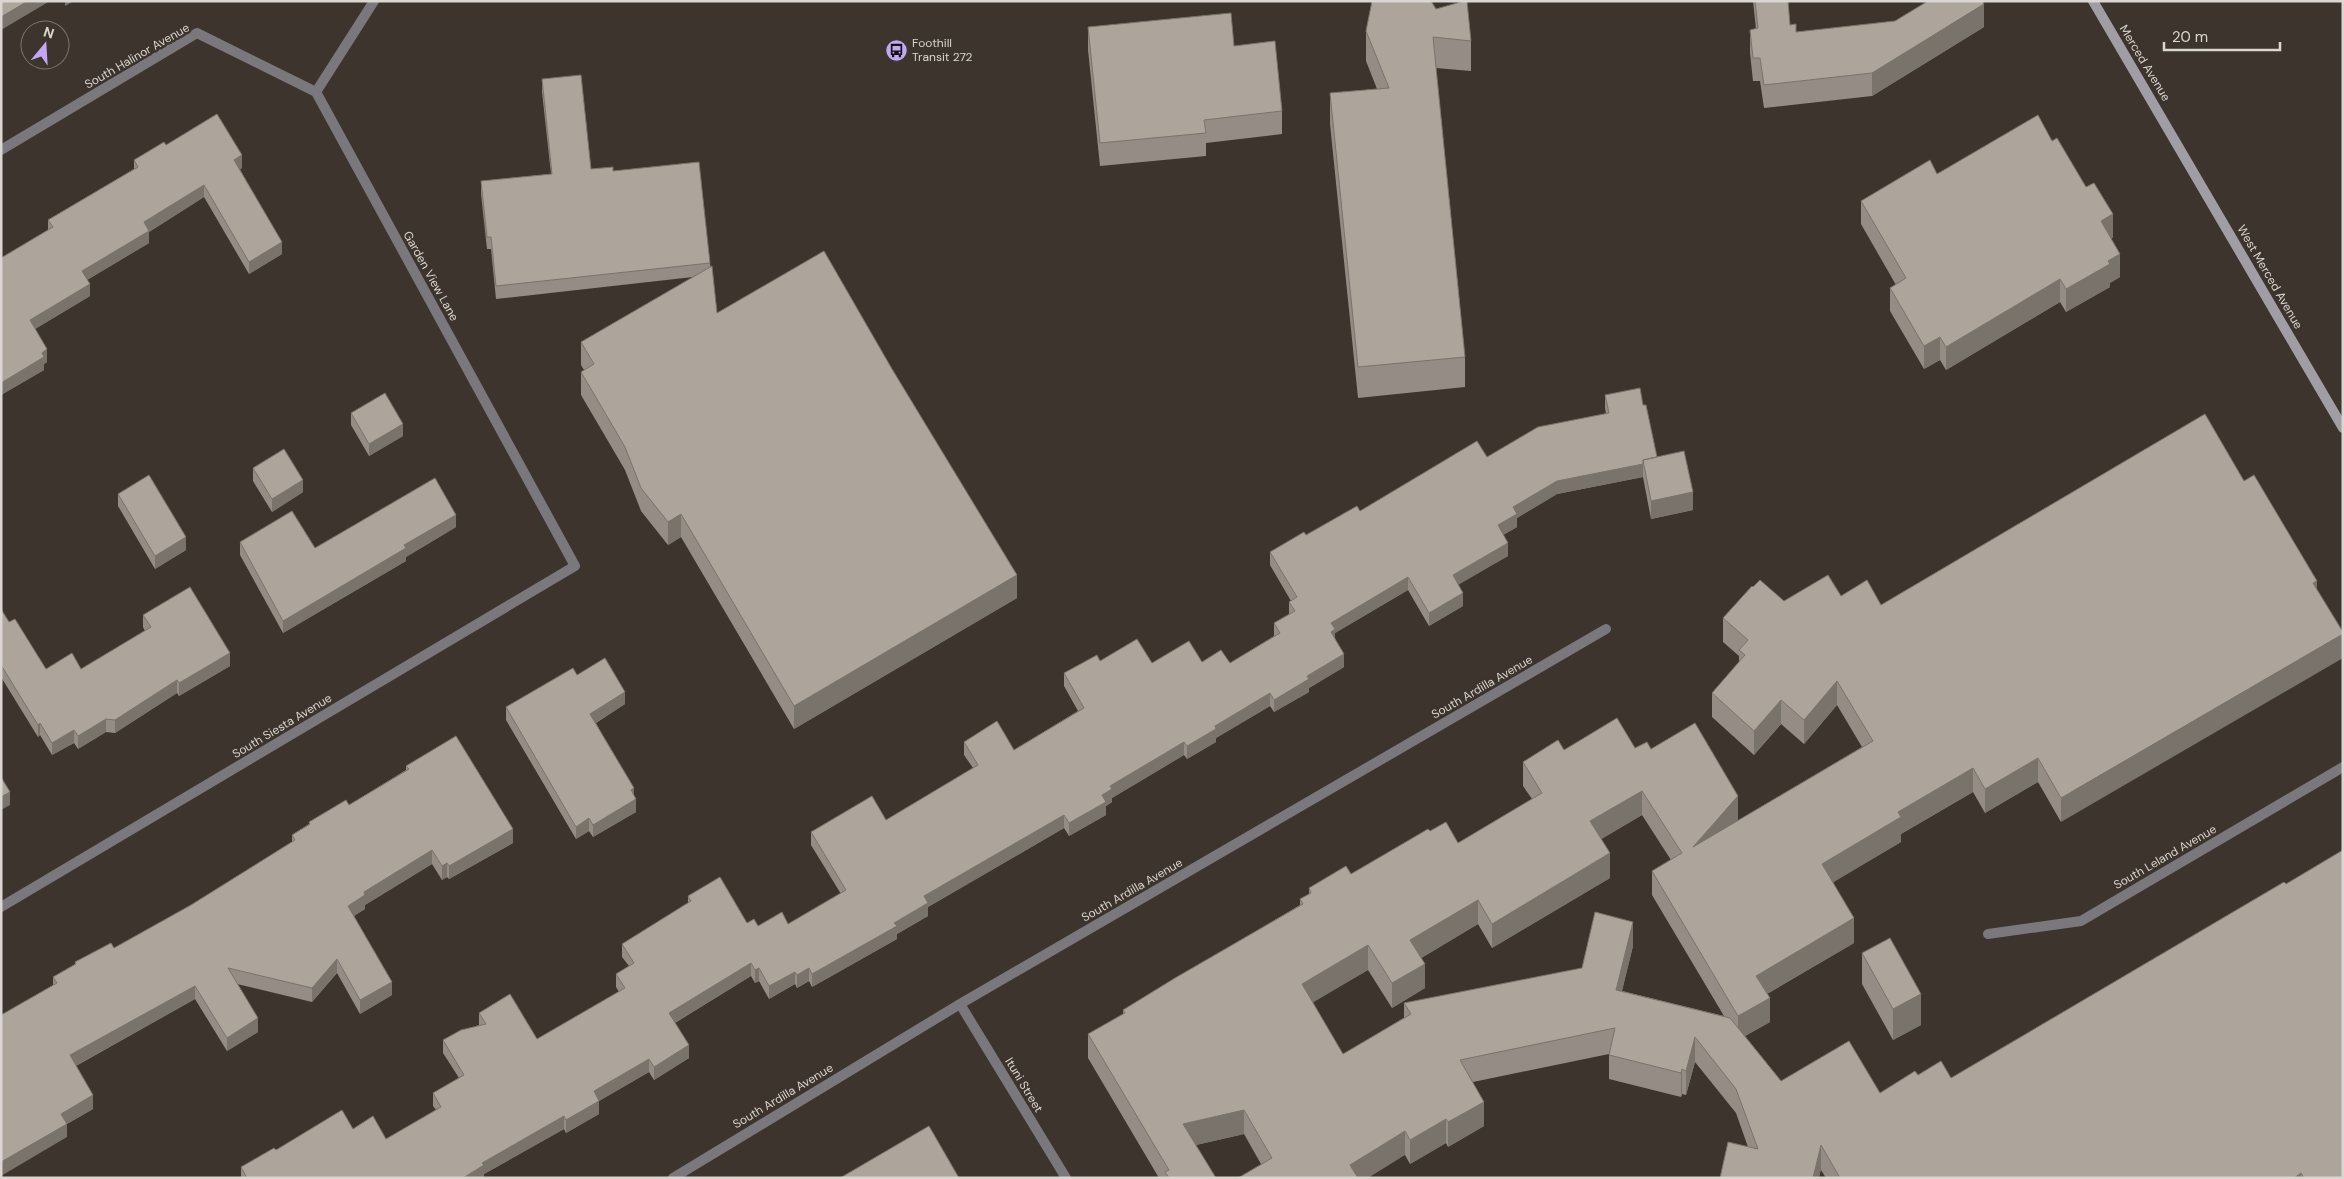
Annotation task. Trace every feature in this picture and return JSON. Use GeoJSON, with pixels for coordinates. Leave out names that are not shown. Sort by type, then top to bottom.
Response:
{"type":"FeatureCollection","features":[{"type":"Feature","properties":{"kind":"street"},"geometry":{"type":"LineString","coordinates":[[316,92],[374,1]]}},
{"type":"Feature","properties":{"kind":"street","name":"Merced Avenue"},"geometry":{"type":"LineString","coordinates":[[2093,1],[2175,138]]}},
{"type":"Feature","properties":{"kind":"street","name":"South Halinor Avenue"},"geometry":{"type":"LineString","coordinates":[[1,150],[197,33],[316,92]]}},
{"type":"Feature","properties":{"kind":"street","name":"Garden View Lane"},"geometry":{"type":"LineString","coordinates":[[316,92],[575,566]]}},
{"type":"Feature","properties":{"kind":"street","name":"West Merced Avenue"},"geometry":{"type":"LineString","coordinates":[[2175,138],[2343,428]]}},
{"type":"Feature","properties":{"kind":"street","name":"South Siesta Avenue"},"geometry":{"type":"LineString","coordinates":[[1,907],[575,566]]}},
{"type":"Feature","properties":{"kind":"street","name":"South Ardilla Avenue"},"geometry":{"type":"LineString","coordinates":[[673,1178],[960,1004],[1606,629]]}},
{"type":"Feature","properties":{"kind":"street","name":"South Leland Avenue"},"geometry":{"type":"LineString","coordinates":[[1988,934],[2081,921],[2343,767]]}},
{"type":"Feature","properties":{"kind":"street","name":"Ituni Street"},"geometry":{"type":"LineString","coordinates":[[960,1004],[1066,1178]]}},
{"type":"Feature","properties":{"kind":"building"},"geometry":{"type":"Polygon","coordinates":[[[1,1],[28,1],[1,17],[1,1]]]}},
{"type":"Feature","properties":{"kind":"building"},"geometry":{"type":"Polygon","coordinates":[[[1372,1],[1431,1],[1436,9],[1467,1],[1471,41],[1433,37],[1465,357],[1358,367],[1330,93],[1389,88],[1366,31],[1372,1]]]}},
{"type":"Feature","properties":{"kind":"building"},"geometry":{"type":"Polygon","coordinates":[[[1755,1],[1788,1],[1790,25],[1796,24],[1796,32],[1895,21],[1928,1],[1982,1],[1984,4],[1872,73],[1764,85],[1760,58],[1753,58],[1750,30],[1758,28],[1755,1]]]}},
{"type":"Feature","properties":{"kind":"building"},"geometry":{"type":"Polygon","coordinates":[[[1231,13],[1234,46],[1275,41],[1282,111],[1204,120],[1206,133],[1100,143],[1088,27],[1231,13]]]}},
{"type":"Feature","properties":{"kind":"building"},"geometry":{"type":"Polygon","coordinates":[[[581,75],[591,169],[613,167],[613,171],[699,162],[710,263],[496,286],[491,237],[487,237],[481,181],[552,174],[542,79],[581,75]]]}},
{"type":"Feature","properties":{"kind":"building"},"geometry":{"type":"Polygon","coordinates":[[[217,114],[242,155],[234,160],[282,242],[249,262],[204,185],[144,222],[149,231],[82,271],[90,284],[30,320],[47,349],[42,353],[44,357],[1,383],[1,258],[53,227],[48,220],[138,167],[134,160],[164,142],[166,145],[217,114]]]}},
{"type":"Feature","properties":{"kind":"building"},"geometry":{"type":"Polygon","coordinates":[[[2038,115],[2052,141],[2057,138],[2086,187],[2094,183],[2113,214],[2101,221],[2120,254],[2108,261],[2110,264],[2066,289],[2060,279],[1946,347],[1940,337],[1924,346],[1890,288],[1906,278],[1861,201],[1930,160],[1937,174],[2038,115]]]}},
{"type":"Feature","properties":{"kind":"building"},"geometry":{"type":"Polygon","coordinates":[[[824,251],[892,369],[1017,575],[794,706],[681,514],[668,522],[641,488],[625,447],[581,372],[594,364],[581,342],[712,266],[717,313],[824,251]]]}},
{"type":"Feature","properties":{"kind":"building"},"geometry":{"type":"Polygon","coordinates":[[[1640,388],[1643,405],[1646,405],[1657,457],[1643,460],[1643,464],[1557,481],[1513,507],[1517,514],[1498,525],[1508,543],[1453,575],[1463,593],[1429,613],[1408,577],[1331,623],[1335,629],[1331,632],[1344,654],[1307,676],[1309,679],[1274,700],[1270,693],[1215,726],[1216,729],[1187,746],[1184,742],[1110,786],[1112,789],[1102,795],[1106,802],[1069,823],[1064,815],[924,896],[928,903],[894,923],[897,926],[812,974],[809,968],[797,975],[795,972],[769,986],[759,968],[755,970],[751,963],[669,1013],[689,1045],[654,1067],[649,1059],[594,1091],[599,1101],[566,1120],[564,1116],[482,1163],[484,1165],[463,1178],[247,1178],[241,1167],[274,1148],[276,1150],[342,1110],[353,1129],[373,1116],[386,1139],[441,1107],[433,1093],[464,1075],[443,1040],[461,1030],[486,1024],[479,1013],[510,994],[537,1039],[625,988],[616,974],[634,963],[622,944],[691,901],[688,896],[720,877],[747,923],[754,919],[758,926],[782,912],[788,924],[846,890],[811,832],[872,796],[886,820],[978,765],[964,742],[997,721],[1014,750],[1084,708],[1064,673],[1097,655],[1100,661],[1137,639],[1152,663],[1189,641],[1202,662],[1221,650],[1230,663],[1280,633],[1274,623],[1295,611],[1289,602],[1297,597],[1270,552],[1304,532],[1306,535],[1357,506],[1360,511],[1477,441],[1487,457],[1538,427],[1609,413],[1605,395],[1640,388]]]}},
{"type":"Feature","properties":{"kind":"building"},"geometry":{"type":"Polygon","coordinates":[[[385,393],[403,424],[369,444],[351,413],[385,393]]]}},
{"type":"Feature","properties":{"kind":"building"},"geometry":{"type":"Polygon","coordinates":[[[2205,414],[2244,481],[2254,475],[2317,581],[2313,583],[2343,634],[2061,798],[2038,758],[1985,789],[1973,768],[1898,812],[1901,817],[1822,864],[1854,918],[1756,976],[1770,998],[1738,1016],[1652,871],[1682,853],[1642,791],[1590,821],[1610,853],[1492,924],[1478,900],[1410,940],[1425,964],[1392,983],[1368,945],[1302,984],[1343,1054],[1411,1014],[1404,1003],[1582,968],[1595,912],[1633,922],[1616,990],[1730,1018],[1781,1081],[1849,1041],[1880,1093],[1915,1071],[1918,1075],[1941,1061],[1951,1078],[2284,882],[2286,884],[2343,850],[2343,1178],[2304,1178],[2301,1173],[2294,1178],[1840,1178],[1821,1145],[1813,1178],[1720,1178],[1728,1142],[1758,1149],[1736,1089],[1695,1037],[1686,1071],[1682,1069],[1681,1073],[1609,1055],[1615,1028],[1460,1060],[1484,1102],[1448,1122],[1446,1119],[1410,1140],[1405,1131],[1350,1165],[1358,1178],[1238,1178],[1272,1158],[1244,1110],[1183,1124],[1216,1178],[1169,1178],[1165,1172],[1169,1170],[1088,1034],[1125,1013],[1123,1010],[1175,978],[1303,904],[1300,899],[1311,893],[1309,888],[1346,866],[1351,874],[1428,829],[1430,831],[1446,822],[1458,843],[1542,793],[1523,762],[1558,740],[1564,750],[1617,718],[1635,748],[1647,742],[1651,749],[1695,723],[1738,796],[1693,847],[1873,741],[1837,681],[1804,720],[1781,700],[1754,731],[1712,693],[1745,655],[1739,650],[1748,640],[1723,618],[1752,586],[1760,580],[1784,601],[1828,575],[1841,596],[1867,580],[1881,605],[2205,414]]]}},
{"type":"Feature","properties":{"kind":"building"},"geometry":{"type":"Polygon","coordinates":[[[284,449],[303,480],[272,499],[253,468],[284,449]]]}},
{"type":"Feature","properties":{"kind":"building"},"geometry":{"type":"Polygon","coordinates":[[[1684,451],[1693,492],[1651,501],[1643,460],[1684,451]]]}},
{"type":"Feature","properties":{"kind":"building"},"geometry":{"type":"Polygon","coordinates":[[[149,475],[186,537],[155,556],[118,494],[149,475]]]}},
{"type":"Feature","properties":{"kind":"building"},"geometry":{"type":"Polygon","coordinates":[[[435,478],[456,515],[404,545],[406,548],[283,621],[240,542],[292,511],[315,548],[435,478]]]}},
{"type":"Feature","properties":{"kind":"building"},"geometry":{"type":"Polygon","coordinates":[[[190,587],[230,653],[179,683],[177,680],[115,720],[106,719],[78,736],[74,730],[52,743],[40,723],[38,725],[1,665],[1,609],[9,622],[15,619],[46,669],[72,653],[81,669],[151,627],[143,615],[190,587]]]}},
{"type":"Feature","properties":{"kind":"building"},"geometry":{"type":"Polygon","coordinates":[[[605,658],[625,692],[590,714],[634,788],[631,790],[636,799],[593,825],[589,818],[576,827],[506,707],[573,668],[577,675],[605,658]]]}},
{"type":"Feature","properties":{"kind":"building"},"geometry":{"type":"Polygon","coordinates":[[[456,736],[513,829],[449,866],[447,863],[442,866],[432,850],[364,892],[365,895],[348,906],[392,982],[360,1000],[337,959],[312,988],[228,968],[258,1018],[227,1038],[195,986],[70,1055],[93,1095],[61,1114],[67,1124],[1,1162],[1,1015],[57,983],[53,977],[76,964],[75,962],[111,943],[114,948],[191,905],[295,840],[292,835],[310,824],[309,822],[346,800],[349,805],[409,769],[406,766],[456,736]]]}},
{"type":"Feature","properties":{"kind":"building"},"geometry":{"type":"Polygon","coordinates":[[[1,777],[10,792],[1,797],[1,777]]]}},
{"type":"Feature","properties":{"kind":"building"},"geometry":{"type":"Polygon","coordinates":[[[1890,938],[1921,994],[1893,1009],[1862,953],[1890,938]]]}},
{"type":"Feature","properties":{"kind":"building"},"geometry":{"type":"Polygon","coordinates":[[[929,1126],[959,1178],[840,1178],[929,1126]]]}},
{"type":"Feature","properties":{"kind":"place","name":"Foothill Transit 272"},"geometry":{"type":"Point","coordinates":[896,50]}}]}
